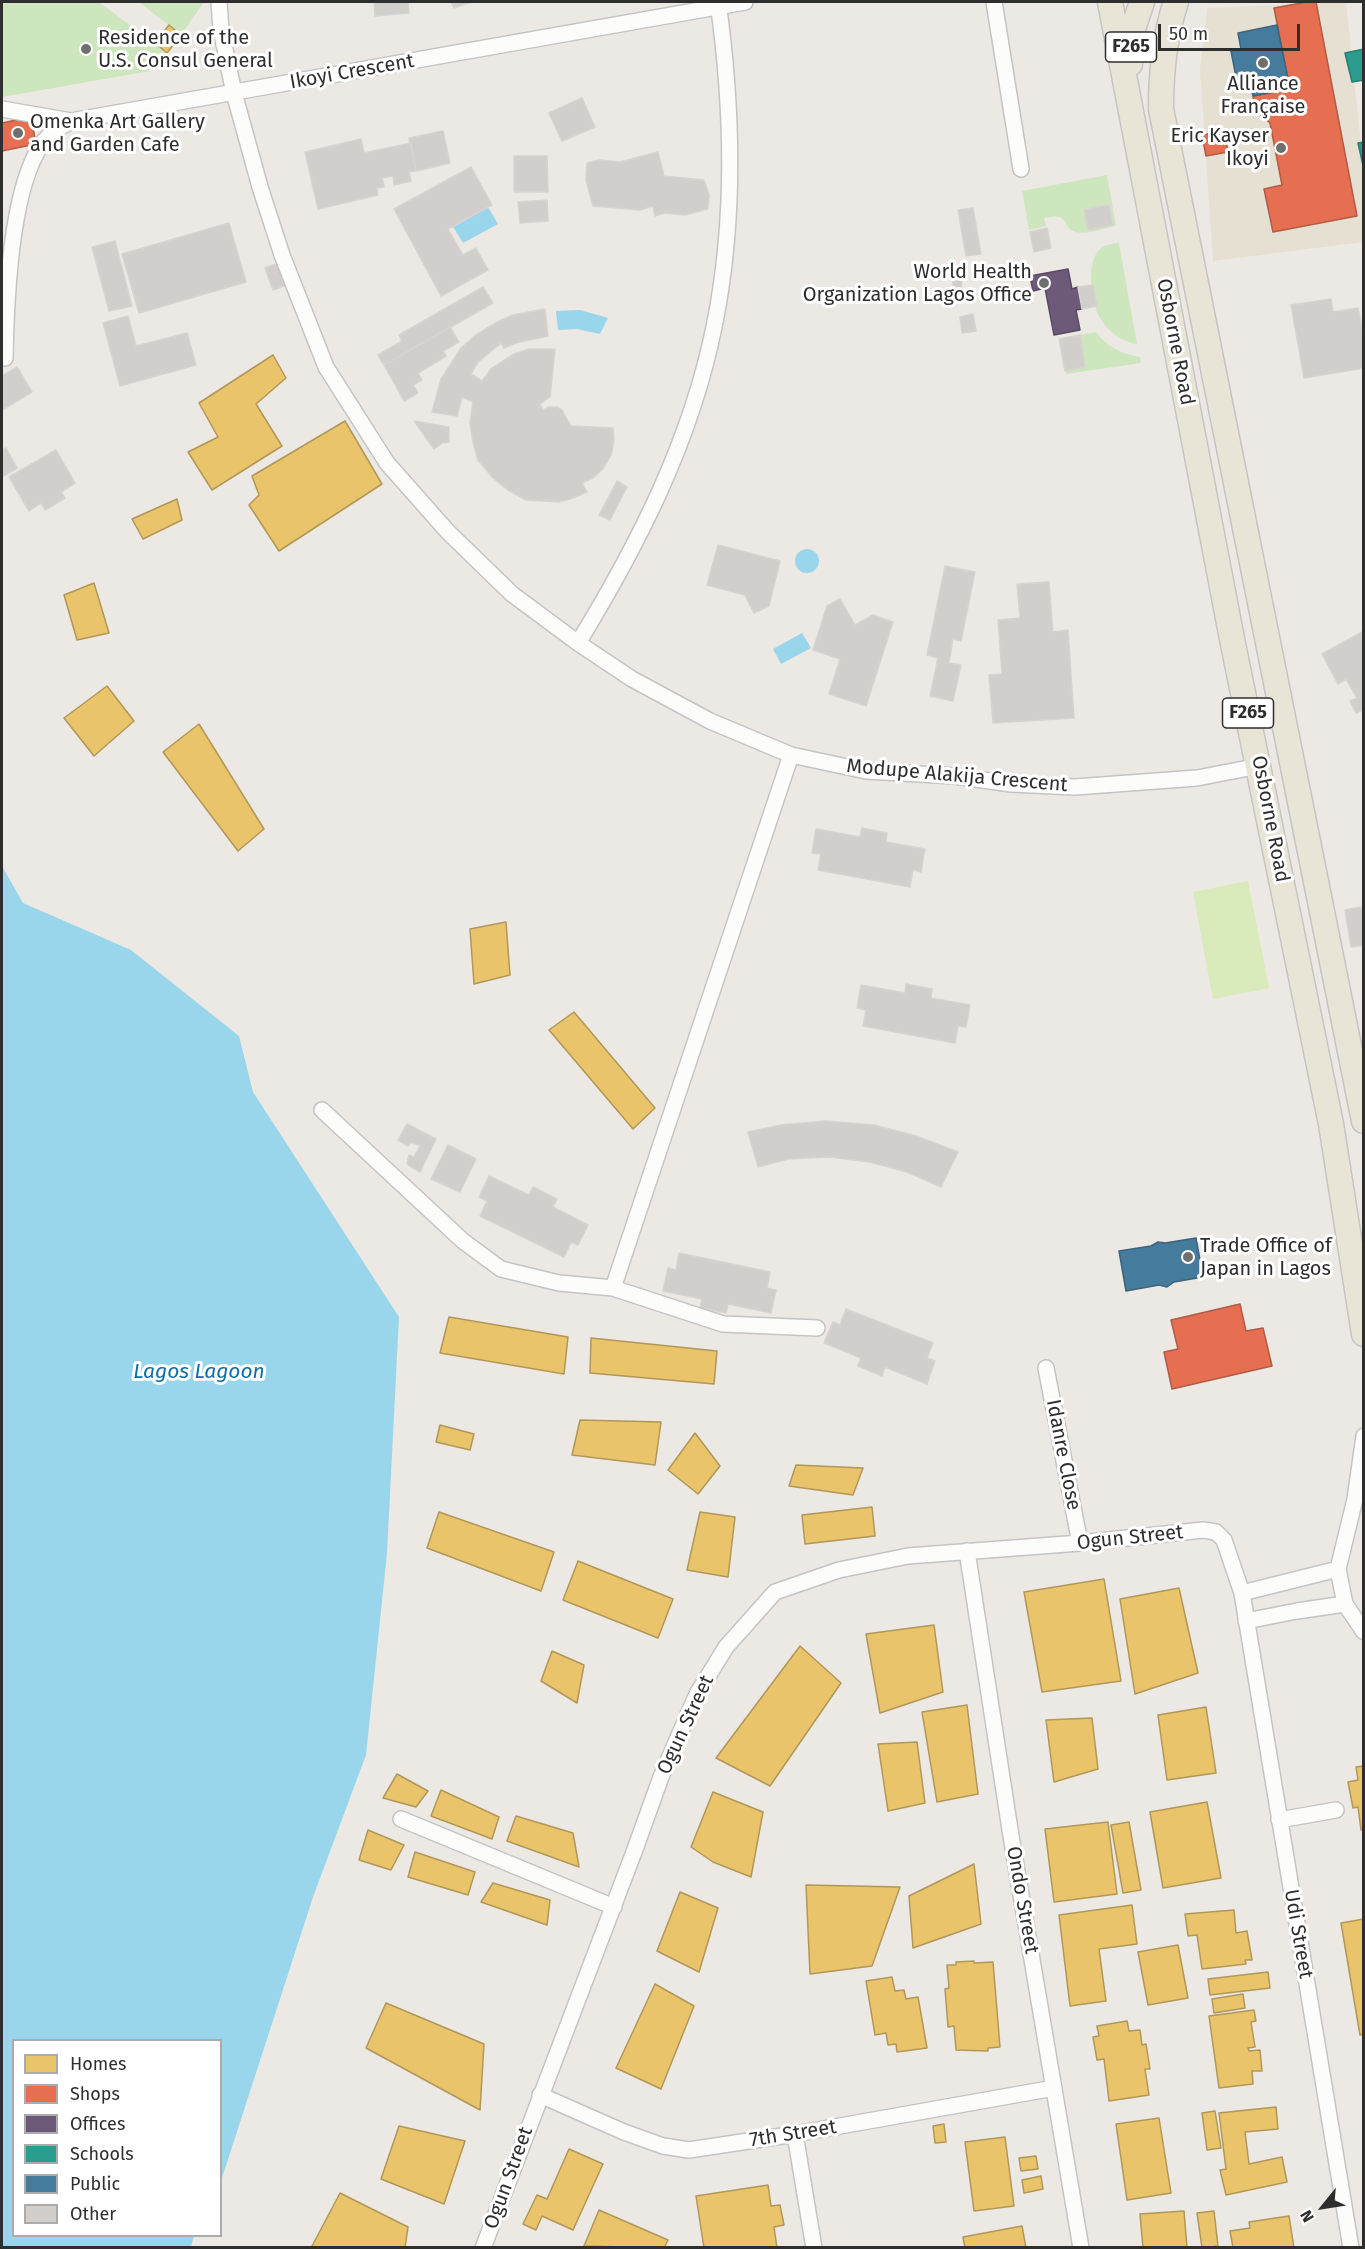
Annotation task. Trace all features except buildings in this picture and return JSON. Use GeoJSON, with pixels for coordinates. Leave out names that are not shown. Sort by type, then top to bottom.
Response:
{"type":"FeatureCollection","features":[{"type":"Feature","properties":{"kind":"main road","name":"Osborne Road"},"geometry":{"type":"LineString","coordinates":[[1110,2],[1233,644],[1331,1124],[1364,1334]]}},
{"type":"Feature","properties":{"kind":"main road","name":"F265"},"geometry":{"type":"LineString","coordinates":[[1127,94],[1132,32],[1142,2]]}},
{"type":"Feature","properties":{"kind":"main road","name":"Osborne Road"},"geometry":{"type":"LineString","coordinates":[[1176,2],[1166,36],[1161,109],[1364,1121]]}},
{"type":"Feature","properties":{"kind":"street","name":"Modupe Alakija Crescent"},"geometry":{"type":"LineString","coordinates":[[219,2],[221,30],[234,93],[260,187],[282,255],[329,372],[387,463],[448,532],[512,594],[578,643],[632,679],[710,722],[791,754],[866,771],[954,776],[1011,784],[1075,788],[1197,778],[1259,766]]}},
{"type":"Feature","properties":{"kind":"street","name":"Ikoyi Crescent"},"geometry":{"type":"LineString","coordinates":[[5,358],[11,262],[18,209],[33,160],[54,130],[71,122],[719,4],[745,2]]}},
{"type":"Feature","properties":{"kind":"street"},"geometry":{"type":"LineString","coordinates":[[994,2],[1021,169]]}},
{"type":"Feature","properties":{"kind":"street"},"geometry":{"type":"LineString","coordinates":[[578,643],[625,561],[665,480],[699,386],[714,328],[725,260],[730,170],[728,77],[719,4]]}},
{"type":"Feature","properties":{"kind":"street"},"geometry":{"type":"LineString","coordinates":[[2,109],[71,122]]}},
{"type":"Feature","properties":{"kind":"street"},"geometry":{"type":"LineString","coordinates":[[613,1288],[791,754]]}},
{"type":"Feature","properties":{"kind":"street"},"geometry":{"type":"LineString","coordinates":[[322,1110],[440,1220],[501,1269],[559,1283],[613,1288],[723,1324],[817,1328]]}},
{"type":"Feature","properties":{"kind":"street","name":"Idanre Close"},"geometry":{"type":"LineString","coordinates":[[1046,1368],[1080,1543]]}},
{"type":"Feature","properties":{"kind":"street"},"geometry":{"type":"LineString","coordinates":[[1364,1436],[1355,1499],[1338,1569],[1345,1605],[1364,1632]]}},
{"type":"Feature","properties":{"kind":"street","name":"Ogun Street"},"geometry":{"type":"LineString","coordinates":[[483,2247],[614,1907],[661,1777],[697,1694],[726,1647],[775,1592],[839,1570],[908,1556],[1080,1543],[1203,1530],[1216,1532],[1224,1540],[1242,1593],[1246,1621]]}},
{"type":"Feature","properties":{"kind":"street","name":"Ondo Street"},"geometry":{"type":"LineString","coordinates":[[967,1551],[1011,1836],[1081,2247]]}},
{"type":"Feature","properties":{"kind":"street"},"geometry":{"type":"LineString","coordinates":[[1242,1593],[1338,1569]]}},
{"type":"Feature","properties":{"kind":"street"},"geometry":{"type":"LineString","coordinates":[[1246,1621],[1345,1605]]}},
{"type":"Feature","properties":{"kind":"street","name":"Udi Street"},"geometry":{"type":"LineString","coordinates":[[1246,1621],[1351,2247]]}},
{"type":"Feature","properties":{"kind":"street"},"geometry":{"type":"LineString","coordinates":[[1279,1820],[1335,1810]]}},
{"type":"Feature","properties":{"kind":"street"},"geometry":{"type":"LineString","coordinates":[[401,1819],[614,1907]]}},
{"type":"Feature","properties":{"kind":"street","name":"7th Street"},"geometry":{"type":"LineString","coordinates":[[540,2095],[624,2132],[663,2146],[688,2150],[795,2134],[1054,2088]]}},
{"type":"Feature","properties":{"kind":"street"},"geometry":{"type":"LineString","coordinates":[[795,2134],[814,2247]]}},
{"type":"Feature","properties":{"kind":"shaded area"},"geometry":{"type":"Polygon","coordinates":[[[1346,2],[1363,163],[1363,242],[1213,261],[1200,69],[1207,8],[1346,2]]]}},
{"type":"Feature","properties":{"kind":"green space","name":"Residence of the U.S. Consul General"},"geometry":{"type":"Polygon","coordinates":[[[2,2],[99,2],[167,53],[150,71],[2,97],[2,2]]]}},
{"type":"Feature","properties":{"kind":"green space"},"geometry":{"type":"Polygon","coordinates":[[[139,2],[204,2],[181,35],[139,2]]]}},
{"type":"Feature","properties":{"kind":"green space"},"geometry":{"type":"Polygon","coordinates":[[[1107,175],[1116,226],[1080,233],[1071,230],[1059,217],[1053,216],[1044,218],[1046,226],[1029,230],[1022,191],[1107,175]]]}},
{"type":"Feature","properties":{"kind":"green space"},"geometry":{"type":"Polygon","coordinates":[[[1119,243],[1137,344],[1121,339],[1107,328],[1097,311],[1092,293],[1091,272],[1096,254],[1105,246],[1119,243]]]}},
{"type":"Feature","properties":{"kind":"green space"},"geometry":{"type":"Polygon","coordinates":[[[1096,332],[1115,349],[1140,357],[1141,363],[1066,374],[1065,371],[1085,367],[1080,335],[1096,332]]]}},
{"type":"Feature","properties":{"kind":"green space"},"geometry":{"type":"Polygon","coordinates":[[[1248,881],[1269,988],[1213,999],[1193,892],[1248,881]]]}},
{"type":"Feature","properties":{"kind":"water"},"geometry":{"type":"Polygon","coordinates":[[[488,207],[498,224],[463,243],[453,227],[488,207]]]}},
{"type":"Feature","properties":{"kind":"water"},"geometry":{"type":"Polygon","coordinates":[[[580,310],[608,318],[600,334],[577,329],[558,330],[556,311],[580,310]]]}},
{"type":"Feature","properties":{"kind":"water"},"geometry":{"type":"Polygon","coordinates":[[[807,549],[816,552],[819,561],[816,570],[807,573],[798,570],[795,561],[798,552],[807,549]]]}},
{"type":"Feature","properties":{"kind":"water"},"geometry":{"type":"Polygon","coordinates":[[[802,633],[811,648],[781,664],[773,649],[802,633]]]}},
{"type":"Feature","properties":{"kind":"water","name":"Lagos Lagoon"},"geometry":{"type":"Polygon","coordinates":[[[2,866],[23,903],[131,950],[239,1036],[253,1092],[399,1317],[387,1553],[366,1755],[313,1897],[222,2178],[222,2039],[12,2039],[12,2237],[194,2237],[191,2247],[2,2247],[2,866]]]}},
{"type":"Feature","properties":{"kind":"place","name":"Residence of the U.S. Consul General"},"geometry":{"type":"Point","coordinates":[86,49]}},
{"type":"Feature","properties":{"kind":"place","name":"Alliance Française"},"geometry":{"type":"Point","coordinates":[1263,63]}},
{"type":"Feature","properties":{"kind":"place","name":"Omenka Art Gallery and Garden Cafe"},"geometry":{"type":"Point","coordinates":[18,133]}},
{"type":"Feature","properties":{"kind":"place","name":"Eric Kayser Ikoyi"},"geometry":{"type":"Point","coordinates":[1281,148]}},
{"type":"Feature","properties":{"kind":"place","name":"World Health Organization Lagos Office"},"geometry":{"type":"Point","coordinates":[1044,283]}},
{"type":"Feature","properties":{"kind":"place","name":"Trade Office of Japan in Lagos"},"geometry":{"type":"Point","coordinates":[1188,1257]}}]}
